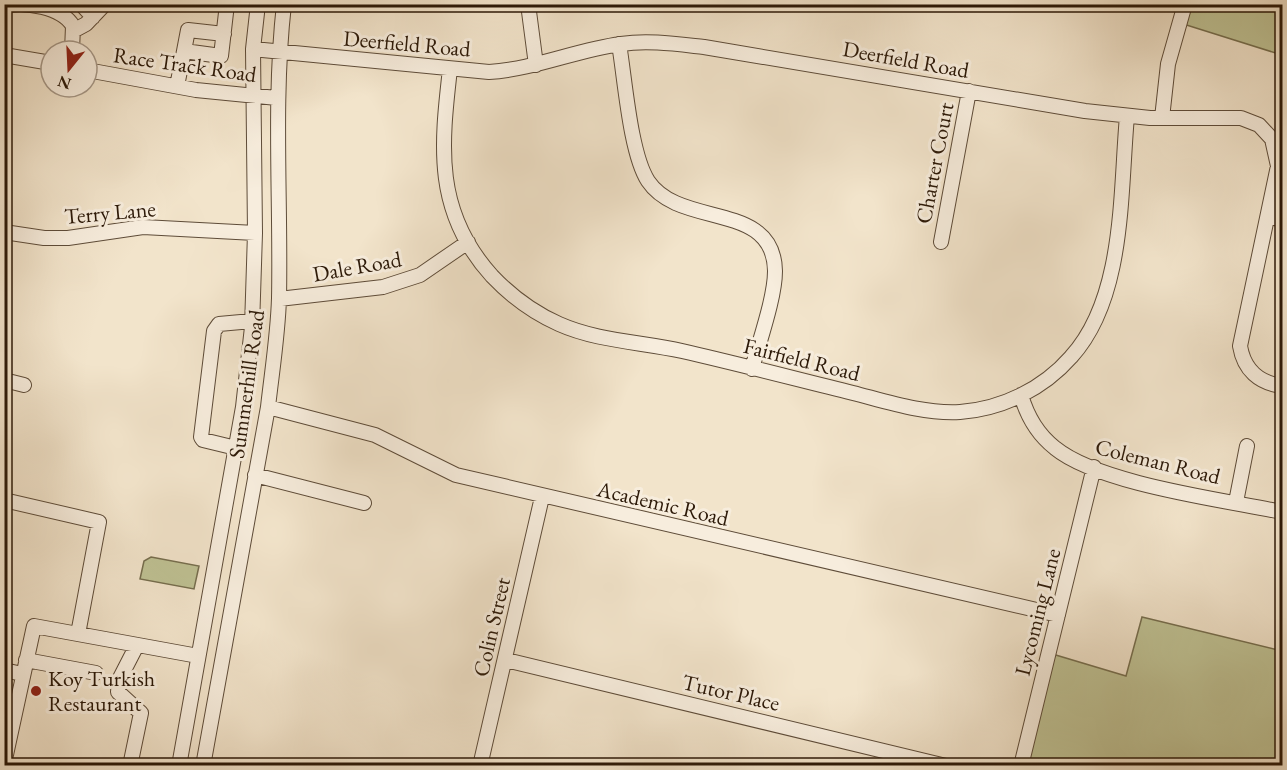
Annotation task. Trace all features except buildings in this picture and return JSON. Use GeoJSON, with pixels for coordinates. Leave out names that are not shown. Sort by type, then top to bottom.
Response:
{"type":"FeatureCollection","features":[{"type":"Feature","properties":{"kind":"street"},"geometry":{"type":"LineString","coordinates":[[4,6],[21,4],[56,12],[69,19],[74,31],[73,39]]}},
{"type":"Feature","properties":{"kind":"street"},"geometry":{"type":"LineString","coordinates":[[81,4],[93,17]]}},
{"type":"Feature","properties":{"kind":"street"},"geometry":{"type":"LineString","coordinates":[[74,31],[93,17],[105,4]]}},
{"type":"Feature","properties":{"kind":"street"},"geometry":{"type":"LineString","coordinates":[[184,51],[221,56],[226,4]]}},
{"type":"Feature","properties":{"kind":"street","name":"Summerhill Road"},"geometry":{"type":"LineString","coordinates":[[179,765],[236,448],[252,321],[255,233],[253,49],[258,4]]}},
{"type":"Feature","properties":{"kind":"street","name":"Summerhill Road"},"geometry":{"type":"LineString","coordinates":[[202,765],[267,407],[279,299],[278,52],[284,4]]}},
{"type":"Feature","properties":{"kind":"street"},"geometry":{"type":"LineString","coordinates":[[528,4],[536,65]]}},
{"type":"Feature","properties":{"kind":"street"},"geometry":{"type":"LineString","coordinates":[[1162,118],[1168,64],[1185,4]]}},
{"type":"Feature","properties":{"kind":"street"},"geometry":{"type":"LineString","coordinates":[[177,86],[188,30],[224,34]]}},
{"type":"Feature","properties":{"kind":"street","name":"Deerfield Road"},"geometry":{"type":"LineString","coordinates":[[253,49],[489,72],[515,70],[620,44],[645,42],[704,46],[1127,116],[1241,118],[1251,121],[1266,132],[1278,157],[1268,216],[1240,346],[1244,363],[1255,376],[1270,384],[1282,386]]}},
{"type":"Feature","properties":{"kind":"street"},"geometry":{"type":"LineString","coordinates":[[620,44],[635,151],[648,180],[664,197],[678,206],[749,225],[765,241],[771,251],[774,262],[774,284],[752,369]]}},
{"type":"Feature","properties":{"kind":"street"},"geometry":{"type":"LineString","coordinates":[[4,55],[39,61]]}},
{"type":"Feature","properties":{"kind":"street","name":"Fairfield Road"},"geometry":{"type":"LineString","coordinates":[[450,69],[443,123],[443,164],[452,204],[468,242],[485,267],[506,290],[522,303],[558,323],[596,336],[681,351],[929,411],[981,409],[1021,395],[1044,381],[1070,358],[1091,330],[1106,299],[1113,265],[1127,116]]}},
{"type":"Feature","properties":{"kind":"street","name":"Race Track Road"},"geometry":{"type":"LineString","coordinates":[[99,72],[177,86],[278,98]]}},
{"type":"Feature","properties":{"kind":"street","name":"Charter Court"},"geometry":{"type":"LineString","coordinates":[[941,242],[969,91]]}},
{"type":"Feature","properties":{"kind":"street"},"geometry":{"type":"LineString","coordinates":[[1268,216],[1282,220]]}},
{"type":"Feature","properties":{"kind":"street","name":"Terry Lane"},"geometry":{"type":"LineString","coordinates":[[4,232],[44,238],[68,238],[143,226],[255,233]]}},
{"type":"Feature","properties":{"kind":"street","name":"Dale Road"},"geometry":{"type":"LineString","coordinates":[[279,299],[383,287],[420,275],[468,242]]}},
{"type":"Feature","properties":{"kind":"street"},"geometry":{"type":"LineString","coordinates":[[236,448],[203,440],[201,437],[214,331],[219,324],[252,321]]}},
{"type":"Feature","properties":{"kind":"street"},"geometry":{"type":"LineString","coordinates":[[4,380],[24,385]]}},
{"type":"Feature","properties":{"kind":"street","name":"Coleman Road"},"geometry":{"type":"LineString","coordinates":[[1021,395],[1028,416],[1046,441],[1071,459],[1128,480],[1282,512]]}},
{"type":"Feature","properties":{"kind":"street","name":"Academic Road"},"geometry":{"type":"LineString","coordinates":[[267,407],[375,435],[456,475],[542,497],[1058,615]]}},
{"type":"Feature","properties":{"kind":"street"},"geometry":{"type":"LineString","coordinates":[[1236,502],[1247,446]]}},
{"type":"Feature","properties":{"kind":"street","name":"Lycoming Lane"},"geometry":{"type":"LineString","coordinates":[[1021,765],[1094,467]]}},
{"type":"Feature","properties":{"kind":"street"},"geometry":{"type":"LineString","coordinates":[[255,475],[364,503]]}},
{"type":"Feature","properties":{"kind":"street","name":"Colin Street"},"geometry":{"type":"LineString","coordinates":[[480,765],[542,497]]}},
{"type":"Feature","properties":{"kind":"street"},"geometry":{"type":"LineString","coordinates":[[4,500],[99,522],[78,634]]}},
{"type":"Feature","properties":{"kind":"street"},"geometry":{"type":"LineString","coordinates":[[4,764],[34,626],[198,656]]}},
{"type":"Feature","properties":{"kind":"street"},"geometry":{"type":"LineString","coordinates":[[130,765],[141,713],[118,692],[119,680],[137,645]]}},
{"type":"Feature","properties":{"kind":"street"},"geometry":{"type":"LineString","coordinates":[[26,660],[96,673]]}},
{"type":"Feature","properties":{"kind":"street","name":"Tutor Place"},"geometry":{"type":"LineString","coordinates":[[506,660],[946,765]]}},
{"type":"Feature","properties":{"kind":"street"},"geometry":{"type":"LineString","coordinates":[[4,670],[22,674]]}},
{"type":"Feature","properties":{"kind":"green space"},"geometry":{"type":"Polygon","coordinates":[[[1184,5],[1282,5],[1282,55],[1180,23],[1184,5]]]}},
{"type":"Feature","properties":{"kind":"green space"},"geometry":{"type":"Polygon","coordinates":[[[151,557],[199,566],[194,589],[140,579],[144,561],[151,557]]]}},
{"type":"Feature","properties":{"kind":"green space"},"geometry":{"type":"Polygon","coordinates":[[[1142,617],[1282,651],[1282,765],[1021,766],[1049,653],[1126,676],[1142,617]]]}},
{"type":"Feature","properties":{"kind":"place","name":"Koy Turkish Restaurant"},"geometry":{"type":"Point","coordinates":[36,691]}}]}
